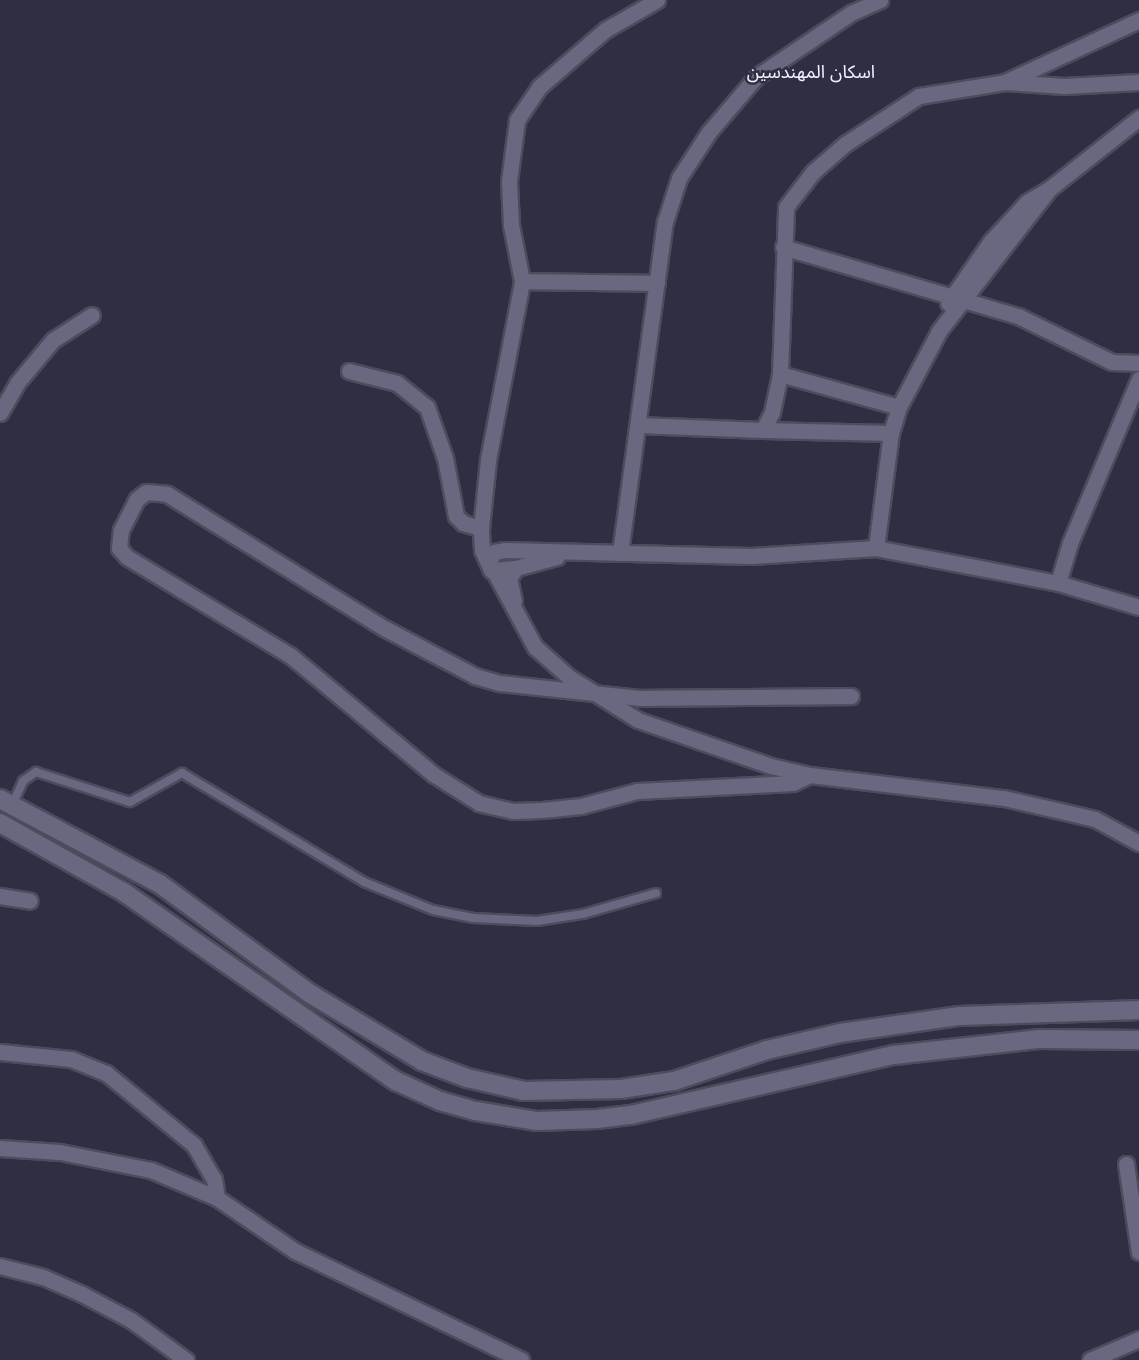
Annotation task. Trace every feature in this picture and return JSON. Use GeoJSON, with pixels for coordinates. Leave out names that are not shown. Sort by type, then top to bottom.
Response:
{"type":"FeatureCollection","features":[{"type":"Feature","properties":{"kind":"main road"},"geometry":{"type":"LineString","coordinates":[[6,802],[160,884],[309,993],[422,1061],[468,1078],[524,1091],[621,1089],[674,1081],[767,1050],[840,1034],[960,1016],[1138,1010]]}},
{"type":"Feature","properties":{"kind":"main road"},"geometry":{"type":"LineString","coordinates":[[0,823],[125,893],[396,1081],[440,1101],[537,1121],[597,1119],[769,1084],[894,1055],[1040,1039],[1139,1040]]}},
{"type":"Feature","properties":{"kind":"main road"},"geometry":{"type":"LineString","coordinates":[[767,1050],[769,1084]]}},
{"type":"Feature","properties":{"kind":"street"},"geometry":{"type":"LineString","coordinates":[[657,0],[605,30],[539,87],[517,120],[509,181],[511,225],[522,281],[488,460],[481,528],[485,561],[535,647],[595,694],[638,720],[810,775],[1004,798],[1095,819],[1139,843]]}},
{"type":"Feature","properties":{"kind":"street"},"geometry":{"type":"LineString","coordinates":[[620,553],[665,222],[679,178],[709,132],[756,77],[851,13],[880,0]]}},
{"type":"Feature","properties":{"kind":"street"},"geometry":{"type":"LineString","coordinates":[[1005,82],[1139,20]]}},
{"type":"Feature","properties":{"kind":"street"},"geometry":{"type":"LineString","coordinates":[[763,430],[772,412],[780,374],[786,207],[793,194],[845,144],[919,96],[1005,82],[1064,86],[1139,81]]}},
{"type":"Feature","properties":{"kind":"street"},"geometry":{"type":"LineString","coordinates":[[876,548],[891,433],[899,407],[957,297],[1027,202],[1049,189],[1139,118]]}},
{"type":"Feature","properties":{"kind":"street"},"geometry":{"type":"LineString","coordinates":[[783,247],[957,297],[1037,325],[1106,360],[1139,363]]}},
{"type":"Feature","properties":{"kind":"street"},"geometry":{"type":"LineString","coordinates":[[522,281],[657,283]]}},
{"type":"Feature","properties":{"kind":"street"},"geometry":{"type":"LineString","coordinates":[[0,413],[17,383],[53,340],[92,315]]}},
{"type":"Feature","properties":{"kind":"street"},"geometry":{"type":"LineString","coordinates":[[349,371],[397,383],[427,407],[445,458],[456,516],[463,523],[481,528]]}},
{"type":"Feature","properties":{"kind":"street"},"geometry":{"type":"LineString","coordinates":[[780,374],[899,407]]}},
{"type":"Feature","properties":{"kind":"street"},"geometry":{"type":"LineString","coordinates":[[1058,583],[1077,524],[1139,379]]}},
{"type":"Feature","properties":{"kind":"street"},"geometry":{"type":"LineString","coordinates":[[638,425],[891,433]]}},
{"type":"Feature","properties":{"kind":"street"},"geometry":{"type":"LineString","coordinates":[[810,775],[786,784],[637,791],[581,806],[542,810],[513,811],[479,803],[433,774],[291,656],[127,557],[119,548],[121,530],[137,498],[146,492],[167,494],[386,629],[475,676],[526,688],[641,698],[851,696]]}},
{"type":"Feature","properties":{"kind":"street"},"geometry":{"type":"LineString","coordinates":[[481,528],[487,543],[501,550],[751,556],[876,548],[1058,583],[1139,607]]}},
{"type":"Feature","properties":{"kind":"street"},"geometry":{"type":"LineString","coordinates":[[491,570],[490,556],[501,550]]}},
{"type":"Feature","properties":{"kind":"street"},"geometry":{"type":"LineString","coordinates":[[491,570],[516,568],[574,553]]}},
{"type":"Feature","properties":{"kind":"street"},"geometry":{"type":"LineString","coordinates":[[516,568],[509,582],[535,647]]}},
{"type":"Feature","properties":{"kind":"street"},"geometry":{"type":"LineString","coordinates":[[0,896],[30,901]]}},
{"type":"Feature","properties":{"kind":"street"},"geometry":{"type":"LineString","coordinates":[[0,1052],[71,1059],[106,1073],[194,1145],[214,1179],[217,1198]]}},
{"type":"Feature","properties":{"kind":"street"},"geometry":{"type":"LineString","coordinates":[[0,1148],[60,1152],[151,1170],[217,1198],[295,1251],[521,1360]]}},
{"type":"Feature","properties":{"kind":"street"},"geometry":{"type":"LineString","coordinates":[[1126,1164],[1139,1252]]}},
{"type":"Feature","properties":{"kind":"street"},"geometry":{"type":"LineString","coordinates":[[0,1266],[43,1277],[82,1294],[130,1320],[186,1360]]}},
{"type":"Feature","properties":{"kind":"street"},"geometry":{"type":"LineString","coordinates":[[1090,1360],[1139,1340]]}},
{"type":"Feature","properties":{"kind":"lane"},"geometry":{"type":"LineString","coordinates":[[6,802],[23,781],[36,772],[130,802],[182,773],[364,882],[433,909],[495,921],[537,921],[583,914],[656,893]]}},
{"type":"Feature","properties":{"kind":"district","name":"اسكان المهندسين"},"geometry":{"type":"Point","coordinates":[811,72]}}]}
